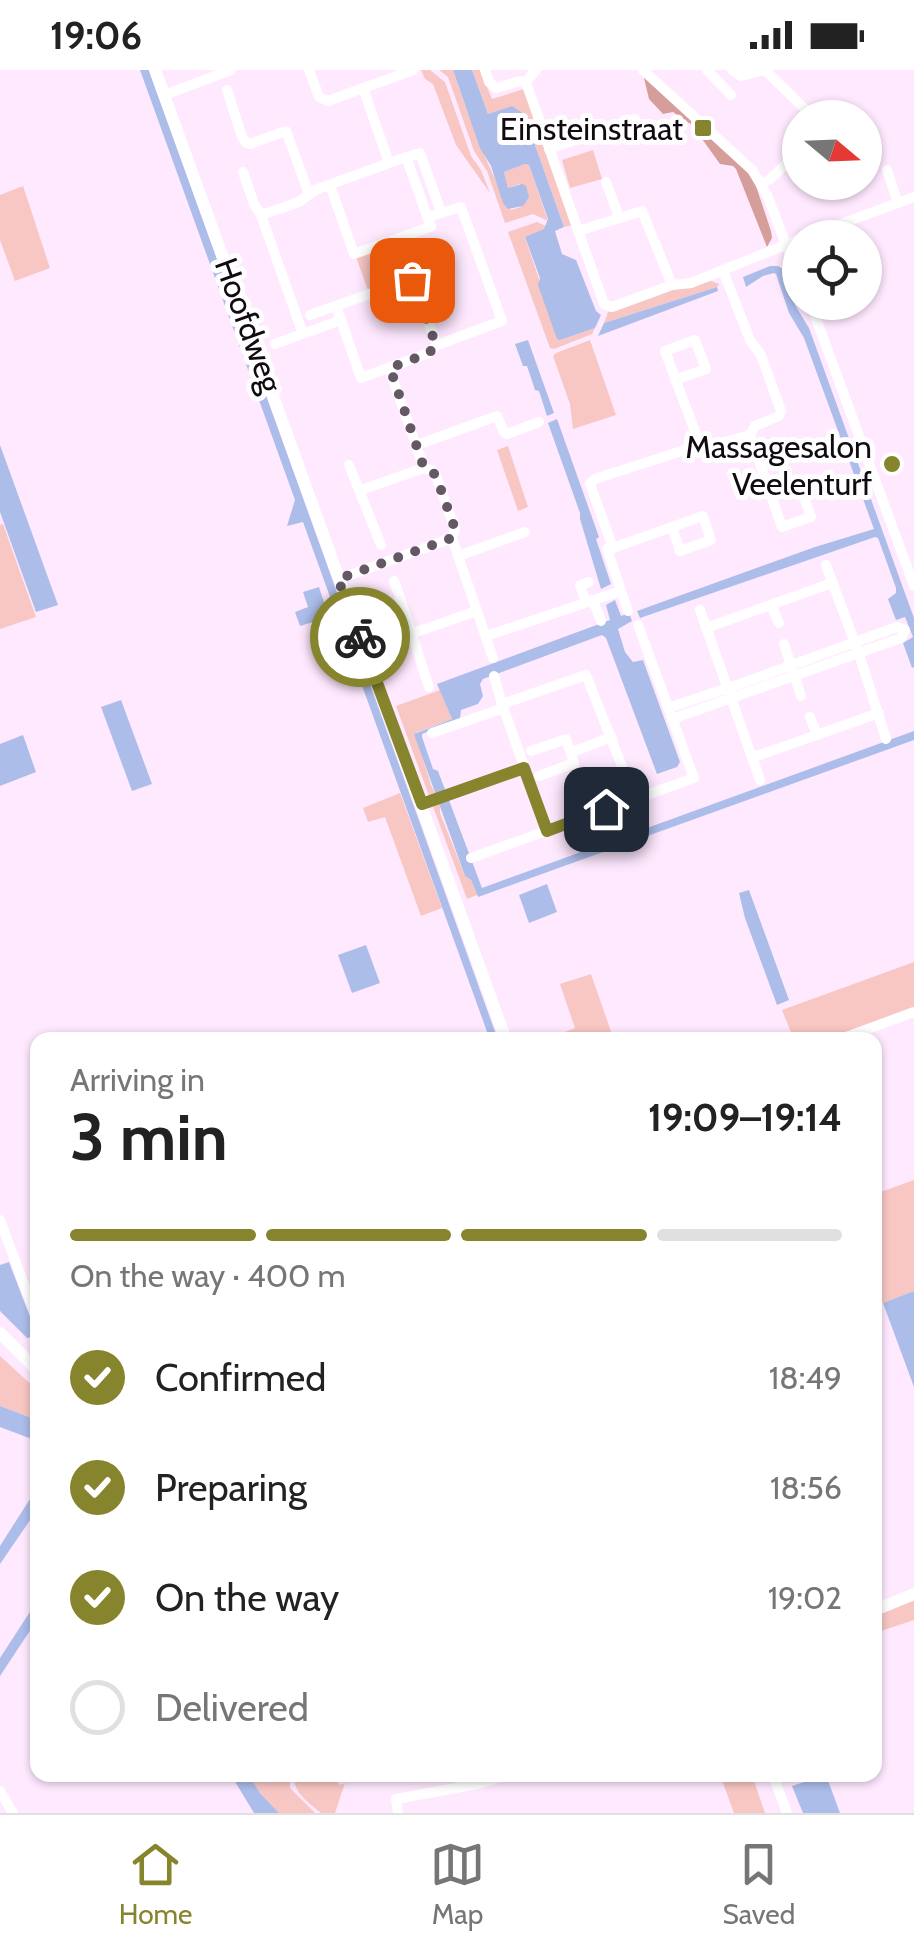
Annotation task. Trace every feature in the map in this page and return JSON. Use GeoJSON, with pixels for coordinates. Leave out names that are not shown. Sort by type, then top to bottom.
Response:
{"type":"FeatureCollection","features":[{"type":"Feature","properties":{"kind":"main road","name":"Hoofdweg"},"geometry":{"type":"LineString","coordinates":[[158,70],[503,1032]]}},
{"type":"Feature","properties":{"kind":"main road"},"geometry":{"type":"LineString","coordinates":[[6,1338],[30,1356]]}},
{"type":"Feature","properties":{"kind":"main road"},"geometry":{"type":"LineString","coordinates":[[6,1338],[30,1363]]}},
{"type":"Feature","properties":{"kind":"main road"},"geometry":{"type":"LineString","coordinates":[[882,1607],[914,1594]]}},
{"type":"Feature","properties":{"kind":"street"},"geometry":{"type":"LineString","coordinates":[[167,94],[231,70]]}},
{"type":"Feature","properties":{"kind":"street"},"geometry":{"type":"LineString","coordinates":[[309,70],[318,94],[325,100],[413,70]]}},
{"type":"Feature","properties":{"kind":"street"},"geometry":{"type":"LineString","coordinates":[[485,70],[496,88],[524,82],[536,70]]}},
{"type":"Feature","properties":{"kind":"street"},"geometry":{"type":"LineString","coordinates":[[643,70],[741,158],[761,184],[782,239]]}},
{"type":"Feature","properties":{"kind":"street"},"geometry":{"type":"LineString","coordinates":[[707,70],[731,94]]}},
{"type":"Feature","properties":{"kind":"street"},"geometry":{"type":"LineString","coordinates":[[732,70],[741,76],[763,70],[796,100]]}},
{"type":"Feature","properties":{"kind":"street"},"geometry":{"type":"LineString","coordinates":[[524,82],[604,304],[612,307],[672,285],[691,283],[782,245]]}},
{"type":"Feature","properties":{"kind":"street"},"geometry":{"type":"LineString","coordinates":[[363,88],[389,163]]}},
{"type":"Feature","properties":{"kind":"street"},"geometry":{"type":"LineString","coordinates":[[227,90],[246,143],[286,131],[308,194]]}},
{"type":"Feature","properties":{"kind":"street"},"geometry":{"type":"LineString","coordinates":[[550,149],[634,119]]}},
{"type":"Feature","properties":{"kind":"street"},"geometry":{"type":"LineString","coordinates":[[262,214],[298,202],[330,184],[420,153],[441,212]]}},
{"type":"Feature","properties":{"kind":"street"},"geometry":{"type":"LineString","coordinates":[[330,184],[354,254],[431,227],[406,157]]}},
{"type":"Feature","properties":{"kind":"street"},"geometry":{"type":"LineString","coordinates":[[761,184],[782,168]]}},
{"type":"Feature","properties":{"kind":"street"},"geometry":{"type":"LineString","coordinates":[[887,170],[898,203]]}},
{"type":"Feature","properties":{"kind":"street"},"geometry":{"type":"LineString","coordinates":[[243,172],[254,204],[262,214],[303,334]]}},
{"type":"Feature","properties":{"kind":"street"},"geometry":{"type":"LineString","coordinates":[[606,182],[618,217]]}},
{"type":"Feature","properties":{"kind":"street"},"geometry":{"type":"LineString","coordinates":[[851,220],[914,197]]}},
{"type":"Feature","properties":{"kind":"street"},"geometry":{"type":"LineString","coordinates":[[336,306],[361,378],[502,321],[461,207],[428,217]]}},
{"type":"Feature","properties":{"kind":"street"},"geometry":{"type":"LineString","coordinates":[[578,231],[642,210],[672,285]]}},
{"type":"Feature","properties":{"kind":"street"},"geometry":{"type":"LineString","coordinates":[[612,548],[590,484],[596,479],[700,445],[711,446],[750,434],[755,426],[779,416],[781,411],[762,355],[750,340],[723,271]]}},
{"type":"Feature","properties":{"kind":"street"},"geometry":{"type":"LineString","coordinates":[[310,315],[412,280],[436,345]]}},
{"type":"Feature","properties":{"kind":"street"},"geometry":{"type":"LineString","coordinates":[[275,344],[340,320]]}},
{"type":"Feature","properties":{"kind":"street"},"geometry":{"type":"LineString","coordinates":[[817,320],[914,586]]}},
{"type":"Feature","properties":{"kind":"street"},"geometry":{"type":"LineString","coordinates":[[675,380],[706,369],[695,340],[665,351],[675,380],[700,445]]}},
{"type":"Feature","properties":{"kind":"street"},"geometry":{"type":"LineString","coordinates":[[390,368],[424,468]]}},
{"type":"Feature","properties":{"kind":"street"},"geometry":{"type":"LineString","coordinates":[[417,445],[497,416],[507,434],[539,422]]}},
{"type":"Feature","properties":{"kind":"street"},"geometry":{"type":"LineString","coordinates":[[750,434],[770,494],[782,528],[811,516],[799,484],[770,494]]}},
{"type":"Feature","properties":{"kind":"street"},"geometry":{"type":"LineString","coordinates":[[349,464],[380,545]]}},
{"type":"Feature","properties":{"kind":"street"},"geometry":{"type":"LineString","coordinates":[[361,490],[424,468],[436,476],[455,529],[452,538],[494,658]]}},
{"type":"Feature","properties":{"kind":"street"},"geometry":{"type":"LineString","coordinates":[[628,611],[607,549],[672,527]]}},
{"type":"Feature","properties":{"kind":"street"},"geometry":{"type":"LineString","coordinates":[[458,556],[525,532]]}},
{"type":"Feature","properties":{"kind":"street"},"geometry":{"type":"LineString","coordinates":[[341,578],[452,538]]}},
{"type":"Feature","properties":{"kind":"street"},"geometry":{"type":"LineString","coordinates":[[826,565],[886,739]]}},
{"type":"Feature","properties":{"kind":"street"},"geometry":{"type":"LineString","coordinates":[[394,581],[429,687]]}},
{"type":"Feature","properties":{"kind":"street"},"geometry":{"type":"LineString","coordinates":[[588,582],[580,585],[601,621]]}},
{"type":"Feature","properties":{"kind":"street"},"geometry":{"type":"LineString","coordinates":[[706,628],[832,583]]}},
{"type":"Feature","properties":{"kind":"street"},"geometry":{"type":"LineString","coordinates":[[486,636],[621,591]]}},
{"type":"Feature","properties":{"kind":"street"},"geometry":{"type":"LineString","coordinates":[[771,605],[779,623]]}},
{"type":"Feature","properties":{"kind":"street"},"geometry":{"type":"LineString","coordinates":[[700,610],[760,780]]}},
{"type":"Feature","properties":{"kind":"street"},"geometry":{"type":"LineString","coordinates":[[413,634],[477,611]]}},
{"type":"Feature","properties":{"kind":"street"},"geometry":{"type":"LineString","coordinates":[[472,858],[694,778],[638,624]]}},
{"type":"Feature","properties":{"kind":"street"},"geometry":{"type":"LineString","coordinates":[[670,714],[859,654],[901,638],[909,629],[897,626],[854,641],[793,672]]}},
{"type":"Feature","properties":{"kind":"street"},"geometry":{"type":"LineString","coordinates":[[784,644],[800,696]]}},
{"type":"Feature","properties":{"kind":"street"},"geometry":{"type":"LineString","coordinates":[[432,734],[586,675],[634,799]]}},
{"type":"Feature","properties":{"kind":"street"},"geometry":{"type":"LineString","coordinates":[[494,676],[547,831]]}},
{"type":"Feature","properties":{"kind":"street"},"geometry":{"type":"LineString","coordinates":[[754,757],[879,713]]}},
{"type":"Feature","properties":{"kind":"street"},"geometry":{"type":"LineString","coordinates":[[810,717],[817,734]]}},
{"type":"Feature","properties":{"kind":"street"},"geometry":{"type":"LineString","coordinates":[[572,752],[612,738]]}},
{"type":"Feature","properties":{"kind":"street"},"geometry":{"type":"LineString","coordinates":[[532,751],[566,739],[572,752],[574,763],[540,776]]}},
{"type":"Feature","properties":{"kind":"street"},"geometry":{"type":"LineString","coordinates":[[422,804],[524,768]]}},
{"type":"Feature","properties":{"kind":"street"},"geometry":{"type":"LineString","coordinates":[[860,1032],[914,1012]]}},
{"type":"Feature","properties":{"kind":"street"},"geometry":{"type":"LineString","coordinates":[[0,1220],[30,1301]]}},
{"type":"Feature","properties":{"kind":"street"},"geometry":{"type":"LineString","coordinates":[[398,1813],[396,1799],[484,1782]]}},
{"type":"Feature","properties":{"kind":"street"},"geometry":{"type":"LineString","coordinates":[[776,1782],[787,1813]]}},
{"type":"Feature","properties":{"kind":"street"},"geometry":{"type":"LineString","coordinates":[[0,1791],[13,1813]]}},
{"type":"Feature","properties":{"kind":"shaded area"},"geometry":{"type":"Polygon","coordinates":[[[421,70],[430,70],[445,82],[471,156],[490,193],[456,145],[433,84],[421,70]]]}},
{"type":"Feature","properties":{"kind":"shaded area"},"geometry":{"type":"Polygon","coordinates":[[[439,70],[453,70],[479,141],[511,210],[521,207],[520,184],[508,188],[504,172],[529,165],[548,221],[533,214],[505,223],[448,77],[439,70]]]}},
{"type":"Feature","properties":{"kind":"shaded area"},"geometry":{"type":"Polygon","coordinates":[[[472,70],[480,70],[492,99],[524,89],[573,225],[564,227],[524,114],[488,114],[472,70]]]}},
{"type":"Feature","properties":{"kind":"shaded area"},"geometry":{"type":"Polygon","coordinates":[[[643,74],[744,166],[755,183],[771,231],[767,247],[736,169],[720,164],[692,125],[673,112],[663,114],[649,99],[643,74]]]}},
{"type":"Feature","properties":{"kind":"shaded area"},"geometry":{"type":"Polygon","coordinates":[[[593,150],[602,179],[570,188],[562,160],[593,150]]]}},
{"type":"Feature","properties":{"kind":"shaded area"},"geometry":{"type":"Polygon","coordinates":[[[23,186],[50,268],[15,281],[0,240],[0,195],[23,186]]]}},
{"type":"Feature","properties":{"kind":"shaded area"},"geometry":{"type":"Polygon","coordinates":[[[537,222],[545,229],[525,238],[560,340],[595,328],[592,334],[554,349],[550,348],[508,232],[537,222]]]}},
{"type":"Feature","properties":{"kind":"shaded area"},"geometry":{"type":"Polygon","coordinates":[[[395,243],[406,276],[368,290],[356,257],[395,243]]]}},
{"type":"Feature","properties":{"kind":"shaded area"},"geometry":{"type":"Polygon","coordinates":[[[711,281],[719,284],[604,323],[608,312],[677,287],[711,281]]]}},
{"type":"Feature","properties":{"kind":"shaded area"},"geometry":{"type":"Polygon","coordinates":[[[590,340],[616,415],[573,429],[570,404],[553,356],[590,340]]]}},
{"type":"Feature","properties":{"kind":"shaded area"},"geometry":{"type":"Polygon","coordinates":[[[508,446],[528,507],[518,511],[497,450],[508,446]]]}},
{"type":"Feature","properties":{"kind":"shaded area"},"geometry":{"type":"Polygon","coordinates":[[[3,524],[36,617],[0,629],[0,525],[3,524]]]}},
{"type":"Feature","properties":{"kind":"shaded area"},"geometry":{"type":"Polygon","coordinates":[[[440,690],[452,719],[415,733],[440,813],[465,876],[477,895],[467,899],[396,706],[440,690]]]}},
{"type":"Feature","properties":{"kind":"shaded area"},"geometry":{"type":"Polygon","coordinates":[[[400,793],[442,908],[421,916],[385,817],[368,822],[363,808],[400,793]]]}},
{"type":"Feature","properties":{"kind":"shaded area"},"geometry":{"type":"Polygon","coordinates":[[[914,962],[914,1008],[847,1032],[791,1032],[782,1010],[914,962]]]}},
{"type":"Feature","properties":{"kind":"shaded area"},"geometry":{"type":"Polygon","coordinates":[[[591,974],[611,1032],[565,1032],[575,1028],[560,984],[591,974]]]}},
{"type":"Feature","properties":{"kind":"shaded area"},"geometry":{"type":"Polygon","coordinates":[[[914,1180],[914,1291],[883,1303],[882,1300],[882,1191],[914,1180]]]}},
{"type":"Feature","properties":{"kind":"shaded area"},"geometry":{"type":"Polygon","coordinates":[[[0,1356],[30,1384],[30,1417],[0,1406],[0,1356]]]}},
{"type":"Feature","properties":{"kind":"shaded area"},"geometry":{"type":"Polygon","coordinates":[[[914,1598],[914,1620],[882,1631],[882,1611],[914,1598]]]}},
{"type":"Feature","properties":{"kind":"shaded area"},"geometry":{"type":"Polygon","coordinates":[[[253,1782],[290,1782],[290,1788],[315,1813],[279,1813],[253,1782]]]}},
{"type":"Feature","properties":{"kind":"shaded area"},"geometry":{"type":"Polygon","coordinates":[[[295,1782],[345,1783],[335,1813],[321,1813],[295,1782]]]}},
{"type":"Feature","properties":{"kind":"shaded area"},"geometry":{"type":"Polygon","coordinates":[[[723,1782],[754,1782],[765,1813],[734,1813],[723,1782]]]}},
{"type":"Feature","properties":{"kind":"water"},"geometry":{"type":"Polygon","coordinates":[[[140,70],[149,70],[495,1032],[487,1032],[303,522],[287,526],[295,500],[140,70]]]}},
{"type":"Feature","properties":{"kind":"water"},"geometry":{"type":"Polygon","coordinates":[[[453,70],[472,70],[488,114],[512,106],[524,114],[564,227],[555,231],[562,254],[576,260],[601,315],[595,328],[557,339],[525,237],[544,229],[548,219],[529,165],[504,172],[508,188],[522,184],[529,197],[523,206],[508,209],[480,148],[453,70]]]}},
{"type":"Feature","properties":{"kind":"water"},"geometry":{"type":"Polygon","coordinates":[[[778,266],[782,268],[782,292],[774,273],[746,287],[743,277],[778,266]]]}},
{"type":"Feature","properties":{"kind":"water"},"geometry":{"type":"Polygon","coordinates":[[[717,287],[718,291],[598,336],[604,323],[717,287]]]}},
{"type":"Feature","properties":{"kind":"water"},"geometry":{"type":"Polygon","coordinates":[[[793,320],[804,320],[809,328],[914,618],[912,668],[903,643],[913,637],[905,617],[896,620],[888,599],[896,588],[875,537],[640,618],[637,611],[874,529],[804,338],[793,320]]]}},
{"type":"Feature","properties":{"kind":"water"},"geometry":{"type":"Polygon","coordinates":[[[528,340],[554,413],[547,416],[515,344],[528,340]]]}},
{"type":"Feature","properties":{"kind":"water"},"geometry":{"type":"Polygon","coordinates":[[[557,419],[599,537],[596,539],[611,584],[601,589],[580,513],[548,423],[557,419]]]}},
{"type":"Feature","properties":{"kind":"water"},"geometry":{"type":"Polygon","coordinates":[[[0,445],[58,605],[36,612],[0,512],[0,445]]]}},
{"type":"Feature","properties":{"kind":"water"},"geometry":{"type":"Polygon","coordinates":[[[319,587],[329,617],[300,626],[295,612],[308,607],[303,592],[319,587]]]}},
{"type":"Feature","properties":{"kind":"water"},"geometry":{"type":"Polygon","coordinates":[[[615,600],[621,616],[629,613],[632,621],[618,629],[625,652],[633,662],[643,660],[680,762],[677,767],[657,774],[602,635],[483,679],[483,696],[478,704],[461,710],[460,719],[422,734],[482,888],[914,731],[914,740],[478,897],[465,876],[414,734],[452,719],[437,684],[610,620],[606,605],[615,600]]]}},
{"type":"Feature","properties":{"kind":"water"},"geometry":{"type":"Polygon","coordinates":[[[121,700],[152,784],[132,791],[101,707],[121,700]]]}},
{"type":"Feature","properties":{"kind":"water"},"geometry":{"type":"Polygon","coordinates":[[[23,735],[36,772],[0,786],[0,744],[23,735]]]}},
{"type":"Feature","properties":{"kind":"water"},"geometry":{"type":"Polygon","coordinates":[[[547,884],[557,912],[529,923],[519,895],[547,884]]]}},
{"type":"Feature","properties":{"kind":"water"},"geometry":{"type":"Polygon","coordinates":[[[749,890],[789,1000],[777,1005],[745,918],[739,893],[749,890]]]}},
{"type":"Feature","properties":{"kind":"water"},"geometry":{"type":"Polygon","coordinates":[[[366,945],[380,983],[352,993],[338,955],[366,945]]]}},
{"type":"Feature","properties":{"kind":"water"},"geometry":{"type":"Polygon","coordinates":[[[9,1262],[30,1318],[30,1337],[0,1311],[0,1265],[9,1262]]]}},
{"type":"Feature","properties":{"kind":"water"},"geometry":{"type":"Polygon","coordinates":[[[914,1291],[914,1387],[883,1303],[914,1291]]]}},
{"type":"Feature","properties":{"kind":"water"},"geometry":{"type":"Polygon","coordinates":[[[0,1406],[30,1417],[30,1438],[0,1427],[0,1406]]]}},
{"type":"Feature","properties":{"kind":"water"},"geometry":{"type":"Polygon","coordinates":[[[30,1499],[30,1520],[0,1564],[0,1546],[30,1499]]]}},
{"type":"Feature","properties":{"kind":"water"},"geometry":{"type":"Polygon","coordinates":[[[30,1612],[30,1631],[0,1676],[0,1658],[30,1612]]]}},
{"type":"Feature","properties":{"kind":"water"},"geometry":{"type":"Polygon","coordinates":[[[235,1782],[253,1782],[279,1813],[254,1813],[235,1782]]]}},
{"type":"Feature","properties":{"kind":"water"},"geometry":{"type":"Polygon","coordinates":[[[829,1782],[840,1813],[803,1813],[792,1786],[829,1782]]]}},
{"type":"Feature","properties":{"kind":"way so far"},"geometry":{"type":"LineString","coordinates":[[360,637],[338,579],[455,535],[436,476],[424,468],[390,368],[429,353],[436,345],[412,280]]}},
{"type":"Feature","properties":{"kind":"place","name":"Einsteinstraat"},"geometry":{"type":"Point","coordinates":[703,128]}},
{"type":"Feature","properties":{"kind":"place","name":"Massagesalon Veelenturf"},"geometry":{"type":"Point","coordinates":[892,464]}},
{"type":"Feature","properties":{"kind":"route"},"geometry":{"type":"LineString","coordinates":[[360,637],[422,804],[524,768],[547,831],[606,809]]}}]}
